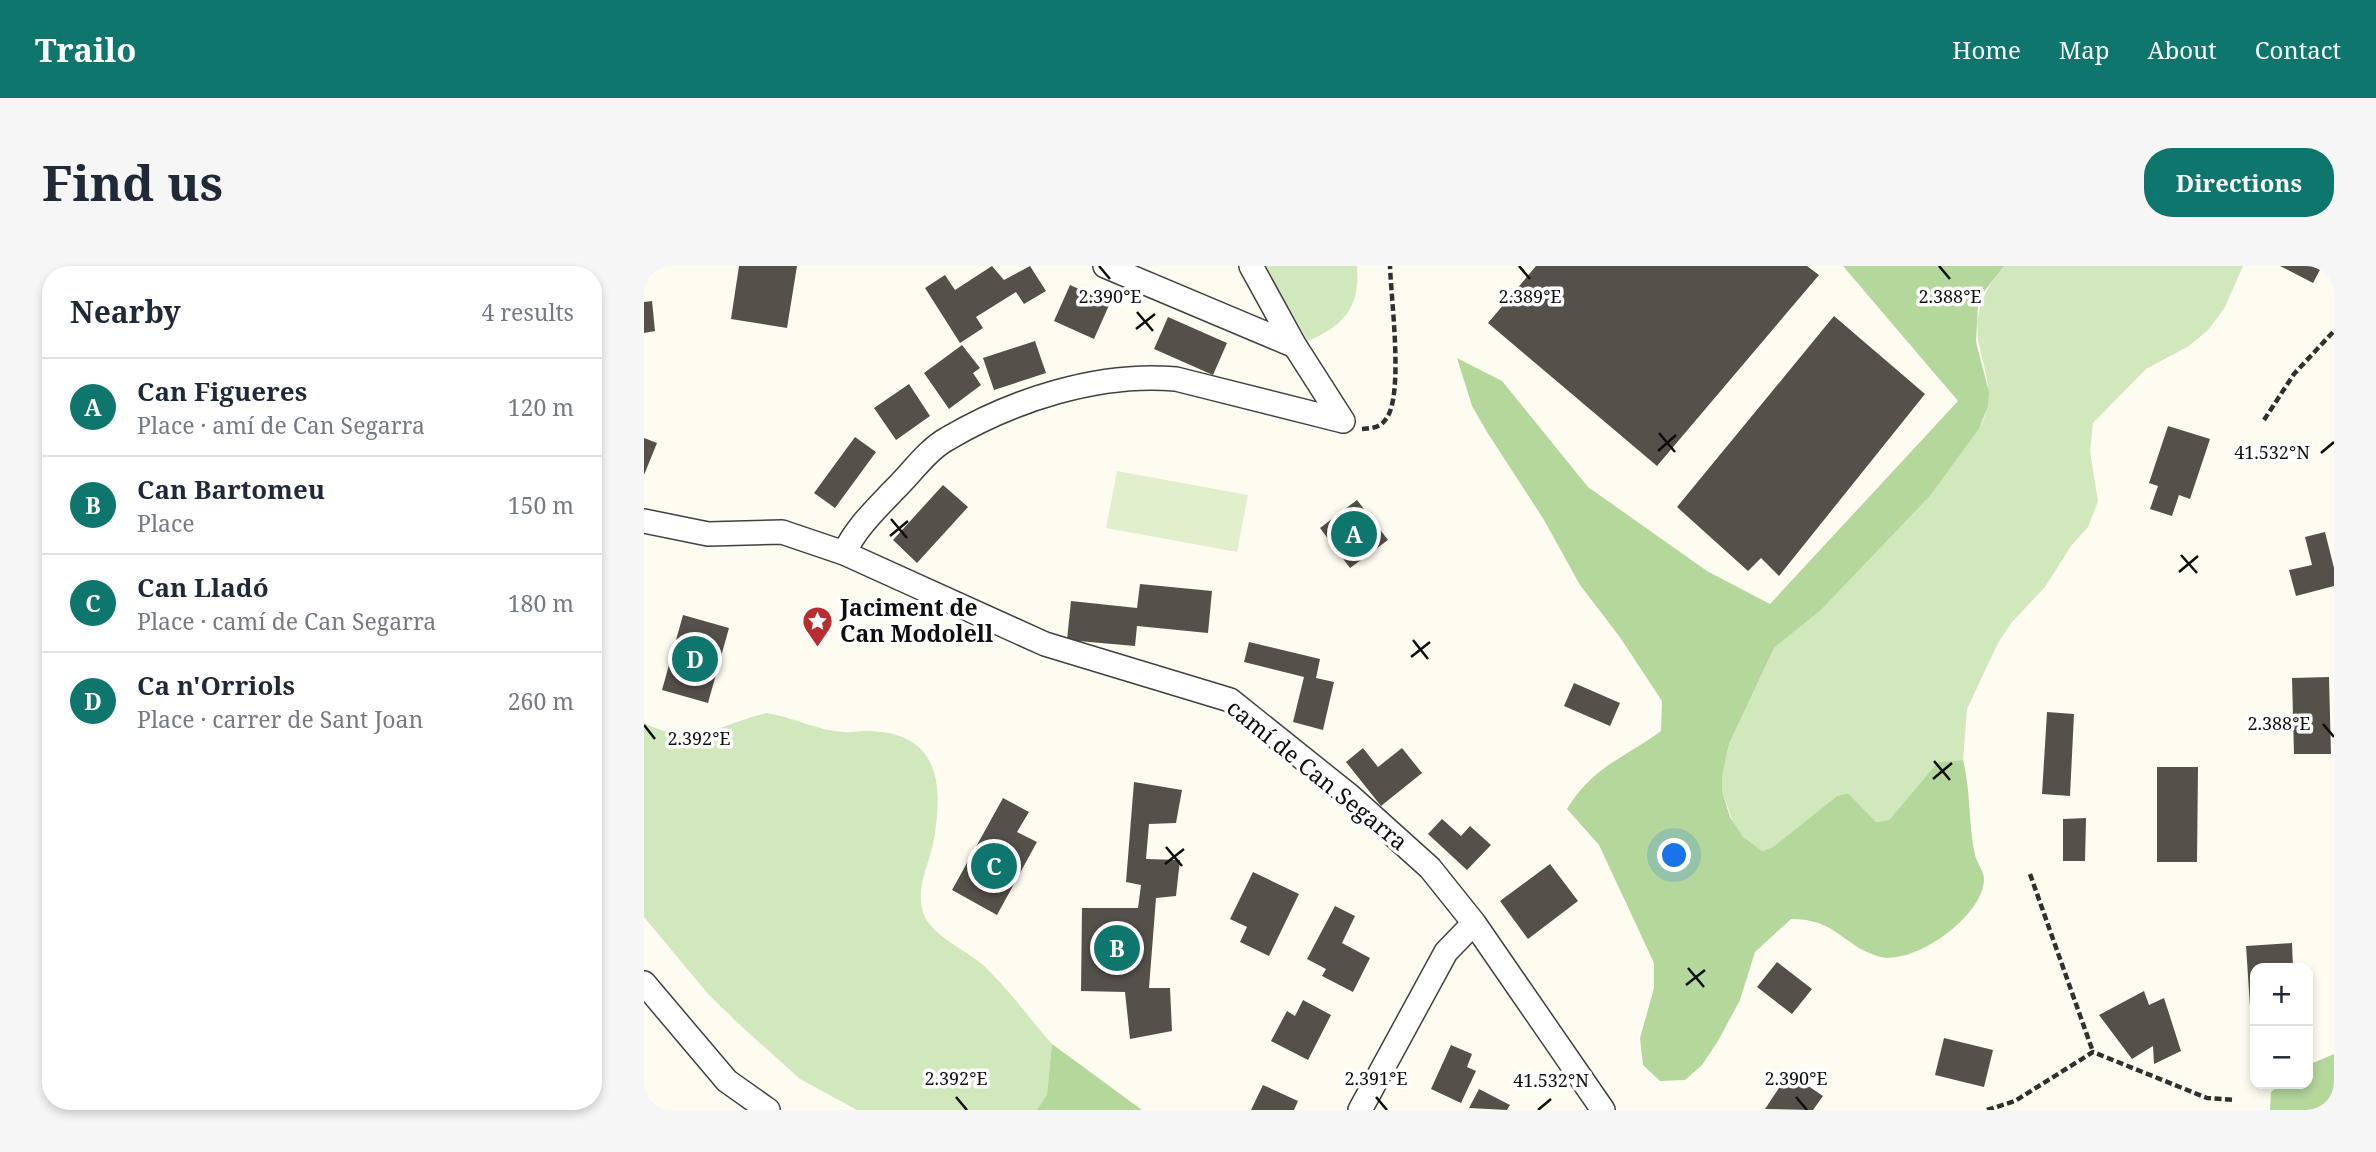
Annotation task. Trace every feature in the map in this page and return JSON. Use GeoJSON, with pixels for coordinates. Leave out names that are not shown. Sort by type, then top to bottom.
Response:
{"type":"FeatureCollection","features":[{"type":"Feature","properties":{"kind":"street"},"geometry":{"type":"LineString","coordinates":[[1105,266],[1295,346]]}},
{"type":"Feature","properties":{"kind":"street"},"geometry":{"type":"LineString","coordinates":[[1251,266],[1295,346],[1343,421]]}},
{"type":"Feature","properties":{"kind":"street"},"geometry":{"type":"LineString","coordinates":[[844,553],[854,532],[944,440],[1012,409],[1070,388],[1148,377],[1176,379],[1343,421]]}},
{"type":"Feature","properties":{"kind":"street","name":"camí de Can Segarra"},"geometry":{"type":"LineString","coordinates":[[644,521],[708,534],[782,532],[844,553],[1045,644],[1230,700],[1350,796],[1430,868],[1474,923],[1603,1110]]}},
{"type":"Feature","properties":{"kind":"street"},"geometry":{"type":"LineString","coordinates":[[1360,1110],[1446,952],[1474,923]]}},
{"type":"Feature","properties":{"kind":"street"},"geometry":{"type":"LineString","coordinates":[[644,983],[727,1081],[768,1110]]}},
{"type":"Feature","properties":{"kind":"path"},"geometry":{"type":"LineString","coordinates":[[1343,421],[1355,430],[1377,428],[1387,418],[1393,405],[1396,382],[1390,266]]}},
{"type":"Feature","properties":{"kind":"path"},"geometry":{"type":"LineString","coordinates":[[2264,420],[2294,374],[2334,331]]}},
{"type":"Feature","properties":{"kind":"path"},"geometry":{"type":"LineString","coordinates":[[2030,874],[2093,1052],[2207,1098],[2235,1100]]}},
{"type":"Feature","properties":{"kind":"path"},"geometry":{"type":"LineString","coordinates":[[1987,1110],[2015,1101],[2093,1052]]}},
{"type":"Feature","properties":{"kind":"green space"},"geometry":{"type":"Polygon","coordinates":[[[1265,266],[1357,266],[1353,304],[1341,321],[1308,341],[1265,266]]]}},
{"type":"Feature","properties":{"kind":"green space"},"geometry":{"type":"Polygon","coordinates":[[[1843,266],[2004,266],[1983,293],[1978,305],[1976,342],[1989,392],[1988,406],[1979,429],[1930,496],[1821,610],[1774,648],[1729,744],[1722,791],[1730,817],[1743,837],[1762,851],[1773,847],[1837,796],[1848,793],[1876,822],[1889,820],[1938,762],[1963,760],[1973,843],[1984,876],[1981,893],[1972,908],[1944,936],[1926,947],[1892,958],[1865,951],[1818,923],[1791,919],[1755,952],[1740,1000],[1702,1065],[1685,1080],[1660,1081],[1643,1065],[1640,1038],[1654,988],[1654,963],[1599,845],[1567,809],[1577,794],[1598,773],[1661,731],[1662,701],[1619,636],[1580,585],[1544,520],[1487,432],[1472,406],[1457,358],[1502,381],[1588,487],[1707,571],[1770,604],[1958,401],[1843,266]]]}},
{"type":"Feature","properties":{"kind":"green space"},"geometry":{"type":"Polygon","coordinates":[[[2004,266],[2243,266],[2224,309],[2208,330],[2189,346],[2146,369],[2093,423],[2090,451],[2098,501],[2088,527],[2071,546],[2045,587],[2012,622],[1998,643],[1967,709],[1963,760],[1938,762],[1889,820],[1876,822],[1848,793],[1837,796],[1773,847],[1762,851],[1751,846],[1735,828],[1722,791],[1729,744],[1774,648],[1821,610],[1930,496],[1979,429],[1987,407],[1988,388],[1978,334],[1979,314],[1986,291],[2004,266]]]}},
{"type":"Feature","properties":{"kind":"green space"},"geometry":{"type":"Polygon","coordinates":[[[1117,471],[1248,495],[1237,552],[1106,528],[1117,471]]]}},
{"type":"Feature","properties":{"kind":"green space"},"geometry":{"type":"Polygon","coordinates":[[[767,713],[834,731],[894,734],[924,752],[932,766],[938,800],[934,839],[922,884],[923,912],[940,935],[992,973],[1052,1044],[1047,1094],[1037,1110],[857,1110],[800,1079],[741,1026],[709,995],[644,917],[644,723],[679,734],[693,734],[767,713]]]}},
{"type":"Feature","properties":{"kind":"green space"},"geometry":{"type":"Polygon","coordinates":[[[1052,1044],[1142,1110],[1037,1110],[1047,1094],[1052,1044]]]}},
{"type":"Feature","properties":{"kind":"green space"},"geometry":{"type":"Polygon","coordinates":[[[2334,1054],[2334,1110],[2270,1110],[2271,1092],[2274,1089],[2313,1089],[2313,1063],[2334,1054]]]}},
{"type":"Feature","properties":{"kind":"building"},"geometry":{"type":"Polygon","coordinates":[[[739,266],[797,266],[787,328],[731,319],[739,266]]]}},
{"type":"Feature","properties":{"kind":"building"},"geometry":{"type":"Polygon","coordinates":[[[992,266],[1004,280],[1030,266],[1046,291],[1024,304],[1016,292],[976,317],[983,328],[960,343],[925,288],[945,275],[955,290],[992,266]]]}},
{"type":"Feature","properties":{"kind":"building"},"geometry":{"type":"Polygon","coordinates":[[[1536,266],[1807,266],[1819,275],[1657,466],[1488,323],[1536,266]]]}},
{"type":"Feature","properties":{"kind":"building"},"geometry":{"type":"Polygon","coordinates":[[[2280,266],[2322,266],[2313,283],[2280,266]]]}},
{"type":"Feature","properties":{"kind":"building"},"geometry":{"type":"Polygon","coordinates":[[[1070,285],[1110,303],[1094,339],[1054,321],[1070,285]]]}},
{"type":"Feature","properties":{"kind":"building"},"geometry":{"type":"Polygon","coordinates":[[[652,301],[655,331],[644,333],[644,302],[652,301]]]}},
{"type":"Feature","properties":{"kind":"building"},"geometry":{"type":"Polygon","coordinates":[[[1834,316],[1925,394],[1779,576],[1761,558],[1748,571],[1677,507],[1834,316]]]}},
{"type":"Feature","properties":{"kind":"building"},"geometry":{"type":"Polygon","coordinates":[[[1168,317],[1227,343],[1213,375],[1154,349],[1168,317]]]}},
{"type":"Feature","properties":{"kind":"building"},"geometry":{"type":"Polygon","coordinates":[[[1035,341],[1046,373],[994,390],[983,358],[1035,341]]]}},
{"type":"Feature","properties":{"kind":"building"},"geometry":{"type":"Polygon","coordinates":[[[962,345],[980,368],[973,373],[981,385],[949,409],[924,373],[962,345]]]}},
{"type":"Feature","properties":{"kind":"building"},"geometry":{"type":"Polygon","coordinates":[[[909,384],[930,416],[896,440],[874,408],[909,384]]]}},
{"type":"Feature","properties":{"kind":"building"},"geometry":{"type":"Polygon","coordinates":[[[2168,426],[2210,439],[2190,499],[2179,495],[2172,516],[2150,509],[2158,486],[2149,483],[2168,426]]]}},
{"type":"Feature","properties":{"kind":"building"},"geometry":{"type":"Polygon","coordinates":[[[855,437],[876,452],[835,508],[814,493],[855,437]]]}},
{"type":"Feature","properties":{"kind":"building"},"geometry":{"type":"Polygon","coordinates":[[[644,438],[657,443],[644,475],[644,438]]]}},
{"type":"Feature","properties":{"kind":"building"},"geometry":{"type":"Polygon","coordinates":[[[943,485],[968,507],[917,563],[893,540],[943,485]]]}},
{"type":"Feature","properties":{"kind":"building"},"geometry":{"type":"Polygon","coordinates":[[[1357,500],[1388,540],[1350,568],[1320,528],[1357,500]]]}},
{"type":"Feature","properties":{"kind":"building"},"geometry":{"type":"Polygon","coordinates":[[[2325,532],[2334,568],[2334,586],[2296,596],[2289,570],[2312,565],[2305,537],[2325,532]]]}},
{"type":"Feature","properties":{"kind":"building"},"geometry":{"type":"Polygon","coordinates":[[[1140,584],[1212,591],[1208,633],[1137,626],[1135,646],[1067,640],[1071,601],[1137,608],[1140,584]]]}},
{"type":"Feature","properties":{"kind":"building"},"geometry":{"type":"Polygon","coordinates":[[[683,615],[729,628],[708,703],[662,690],[683,615]]]}},
{"type":"Feature","properties":{"kind":"building"},"geometry":{"type":"Polygon","coordinates":[[[1249,642],[1320,659],[1316,678],[1334,682],[1323,730],[1293,722],[1304,677],[1244,662],[1249,642]]]}},
{"type":"Feature","properties":{"kind":"building"},"geometry":{"type":"Polygon","coordinates":[[[2329,677],[2331,754],[2294,754],[2292,678],[2329,677]]]}},
{"type":"Feature","properties":{"kind":"building"},"geometry":{"type":"Polygon","coordinates":[[[1574,683],[1620,703],[1610,726],[1564,706],[1574,683]]]}},
{"type":"Feature","properties":{"kind":"building"},"geometry":{"type":"Polygon","coordinates":[[[2047,712],[2074,714],[2070,796],[2042,794],[2047,712]]]}},
{"type":"Feature","properties":{"kind":"building"},"geometry":{"type":"Polygon","coordinates":[[[1363,748],[1378,767],[1402,748],[1422,773],[1381,806],[1346,762],[1363,748]]]}},
{"type":"Feature","properties":{"kind":"building"},"geometry":{"type":"Polygon","coordinates":[[[2157,767],[2198,767],[2197,862],[2157,862],[2157,767]]]}},
{"type":"Feature","properties":{"kind":"building"},"geometry":{"type":"Polygon","coordinates":[[[1134,782],[1182,790],[1176,823],[1149,824],[1146,859],[1180,860],[1176,896],[1156,898],[1149,988],[1170,988],[1172,1031],[1130,1039],[1125,992],[1081,991],[1082,908],[1138,908],[1141,885],[1126,882],[1134,782]]]}},
{"type":"Feature","properties":{"kind":"building"},"geometry":{"type":"Polygon","coordinates":[[[1003,798],[1029,812],[1017,832],[1037,842],[997,915],[952,890],[1003,798]]]}},
{"type":"Feature","properties":{"kind":"building"},"geometry":{"type":"Polygon","coordinates":[[[2086,818],[2085,861],[2063,861],[2063,819],[2086,818]]]}},
{"type":"Feature","properties":{"kind":"building"},"geometry":{"type":"Polygon","coordinates":[[[1442,819],[1461,836],[1470,826],[1491,845],[1467,870],[1428,834],[1442,819]]]}},
{"type":"Feature","properties":{"kind":"building"},"geometry":{"type":"Polygon","coordinates":[[[1550,864],[1578,901],[1528,939],[1500,901],[1550,864]]]}},
{"type":"Feature","properties":{"kind":"building"},"geometry":{"type":"Polygon","coordinates":[[[1253,872],[1299,894],[1269,956],[1240,942],[1247,927],[1230,919],[1253,872]]]}},
{"type":"Feature","properties":{"kind":"building"},"geometry":{"type":"Polygon","coordinates":[[[1335,906],[1355,916],[1342,943],[1370,958],[1353,992],[1322,976],[1326,969],[1307,959],[1335,906]]]}},
{"type":"Feature","properties":{"kind":"building"},"geometry":{"type":"Polygon","coordinates":[[[2292,943],[2293,963],[2250,963],[2250,1006],[2246,946],[2292,943]]]}},
{"type":"Feature","properties":{"kind":"building"},"geometry":{"type":"Polygon","coordinates":[[[1777,962],[1812,989],[1792,1014],[1757,987],[1777,962]]]}},
{"type":"Feature","properties":{"kind":"building"},"geometry":{"type":"Polygon","coordinates":[[[2144,991],[2149,1005],[2164,998],[2181,1051],[2154,1064],[2153,1046],[2132,1059],[2099,1015],[2144,991]]]}},
{"type":"Feature","properties":{"kind":"building"},"geometry":{"type":"Polygon","coordinates":[[[1303,1000],[1331,1015],[1308,1060],[1271,1041],[1287,1011],[1295,1016],[1303,1000]]]}},
{"type":"Feature","properties":{"kind":"building"},"geometry":{"type":"Polygon","coordinates":[[[1944,1038],[1993,1050],[1984,1087],[1935,1075],[1944,1038]]]}},
{"type":"Feature","properties":{"kind":"building"},"geometry":{"type":"Polygon","coordinates":[[[1451,1045],[1472,1054],[1467,1067],[1476,1071],[1461,1103],[1431,1089],[1451,1045]]]}},
{"type":"Feature","properties":{"kind":"building"},"geometry":{"type":"Polygon","coordinates":[[[1789,1073],[1823,1096],[1813,1110],[1765,1109],[1789,1073]]]}},
{"type":"Feature","properties":{"kind":"building"},"geometry":{"type":"Polygon","coordinates":[[[1263,1085],[1298,1101],[1294,1110],[1251,1110],[1263,1085]]]}},
{"type":"Feature","properties":{"kind":"building"},"geometry":{"type":"Polygon","coordinates":[[[1479,1089],[1510,1105],[1507,1110],[1469,1108],[1479,1089]]]}},
{"type":"Feature","properties":{"kind":"place","name":"Can Figueres"},"geometry":{"type":"Point","coordinates":[1354,534]}},
{"type":"Feature","properties":{"kind":"place","name":"Jaciment de Can Modolell"},"geometry":{"type":"Point","coordinates":[817,648]}},
{"type":"Feature","properties":{"kind":"place","name":"Ca n'Orriols"},"geometry":{"type":"Point","coordinates":[695,659]}},
{"type":"Feature","properties":{"kind":"place","name":"Can Lladó"},"geometry":{"type":"Point","coordinates":[994,866]}},
{"type":"Feature","properties":{"kind":"place","name":"Can Bartomeu"},"geometry":{"type":"Point","coordinates":[1117,948]}}]}
